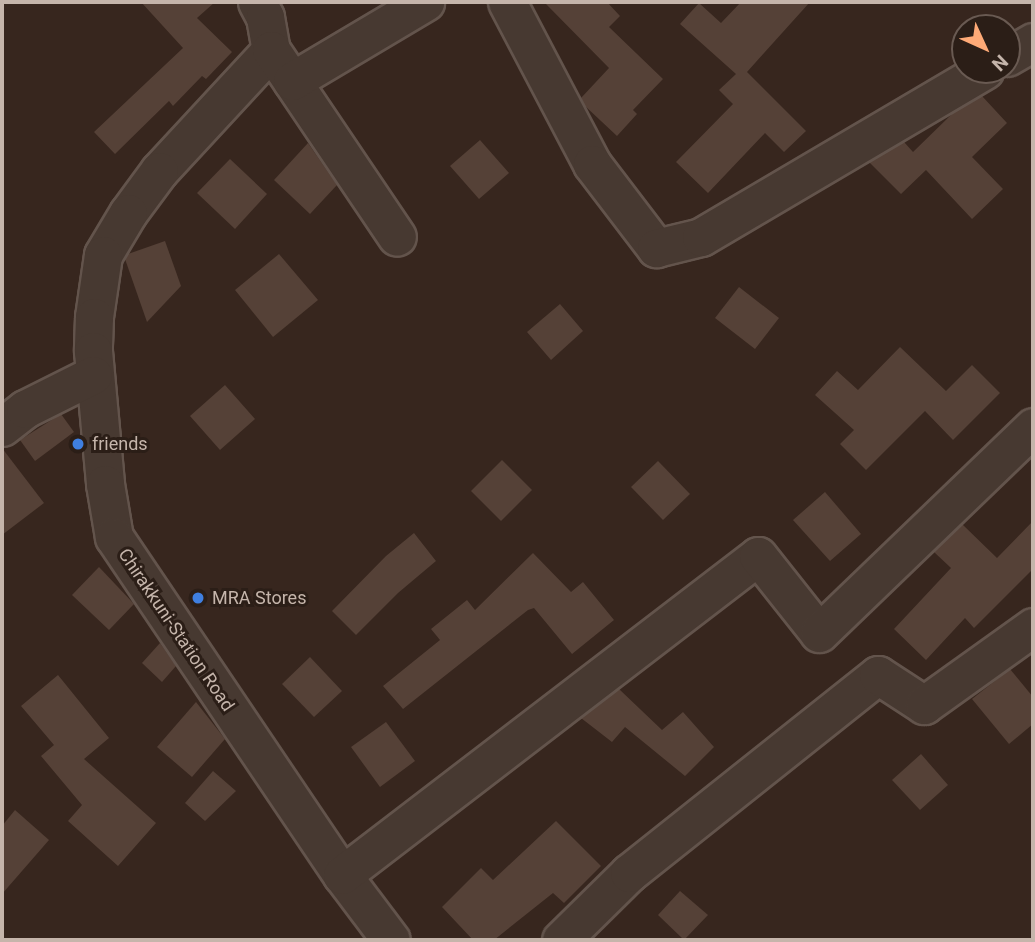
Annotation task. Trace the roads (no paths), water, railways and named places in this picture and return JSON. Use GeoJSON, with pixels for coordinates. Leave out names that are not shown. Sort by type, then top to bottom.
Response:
{"type":"FeatureCollection","features":[{"type":"Feature","properties":{"kind":"street"},"geometry":{"type":"LineString","coordinates":[[257,2],[265,17],[271,50],[397,237]]}},
{"type":"Feature","properties":{"kind":"street"},"geometry":{"type":"LineString","coordinates":[[292,81],[425,2]]}},
{"type":"Feature","properties":{"kind":"street"},"geometry":{"type":"LineString","coordinates":[[508,2],[592,164],[656,248],[701,237],[961,84]]}},
{"type":"Feature","properties":{"kind":"street","name":"Chirakkuni-Station Road"},"geometry":{"type":"LineString","coordinates":[[271,50],[159,171],[128,213],[103,256],[94,317],[93,376],[114,537],[342,875],[390,940]]}},
{"type":"Feature","properties":{"kind":"street"},"geometry":{"type":"LineString","coordinates":[[2,427],[25,409],[93,376]]}},
{"type":"Feature","properties":{"kind":"street"},"geometry":{"type":"LineString","coordinates":[[342,875],[758,556],[819,633],[1033,427]]}},
{"type":"Feature","properties":{"kind":"street"},"geometry":{"type":"LineString","coordinates":[[561,940],[629,873],[878,675],[924,705],[1033,627]]}},
{"type":"Feature","properties":{"kind":"place","name":"friends"},"geometry":{"type":"Point","coordinates":[78,444]}},
{"type":"Feature","properties":{"kind":"place","name":"MRA Stores"},"geometry":{"type":"Point","coordinates":[198,598]}}]}
